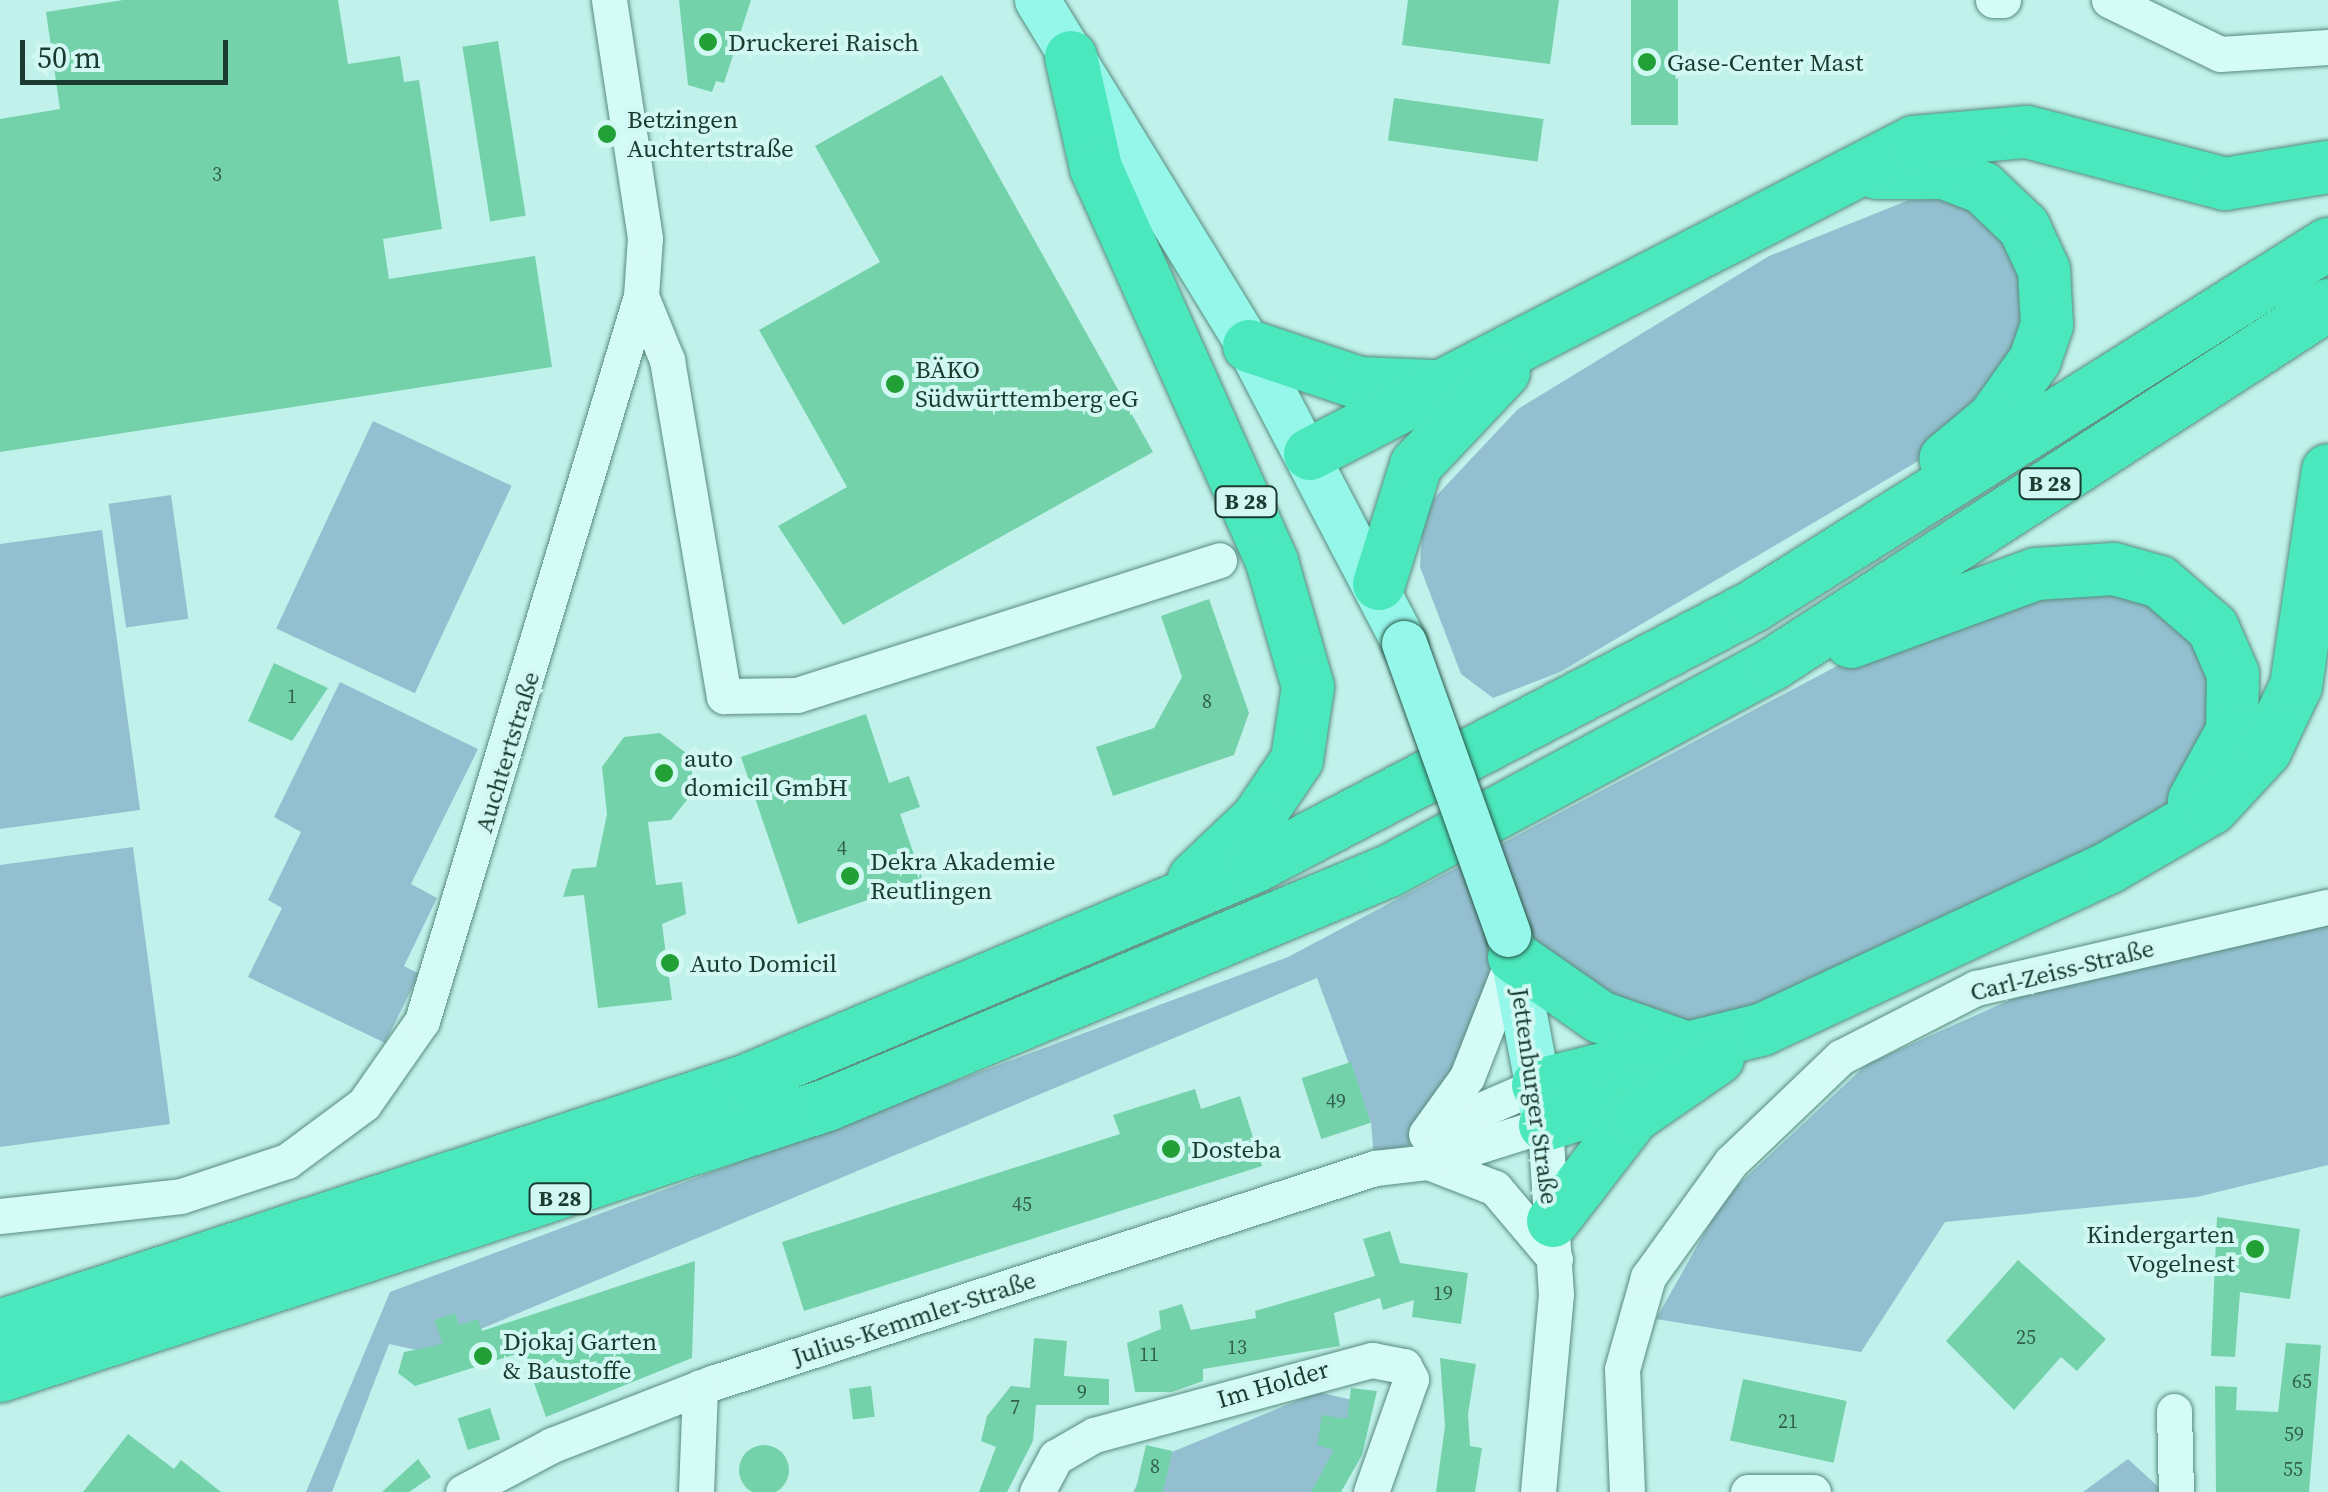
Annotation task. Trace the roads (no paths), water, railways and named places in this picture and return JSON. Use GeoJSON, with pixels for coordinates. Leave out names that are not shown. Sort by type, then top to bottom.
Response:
{"type":"FeatureCollection","features":[{"type":"Feature","properties":{"kind":"highway","name":"B 28"},"geometry":{"type":"LineString","coordinates":[[1071,57],[1096,168],[1272,562],[1308,687],[1297,760],[1279,791],[1156,913]]}},
{"type":"Feature","properties":{"kind":"highway","name":"B 28"},"geometry":{"type":"LineString","coordinates":[[1310,454],[1914,142],[1966,132],[2027,132],[2225,184],[2328,167]]}},
{"type":"Feature","properties":{"kind":"highway","name":"B 28"},"geometry":{"type":"LineString","coordinates":[[1823,566],[1993,420],[2047,325],[2036,246],[1982,188],[1909,169],[1846,177]]}},
{"type":"Feature","properties":{"kind":"highway","name":"B 28"},"geometry":{"type":"LineString","coordinates":[[0,1326],[744,1081],[1156,913],[1478,756],[1823,566],[2328,244]]}},
{"type":"Feature","properties":{"kind":"highway","name":"B 28"},"geometry":{"type":"LineString","coordinates":[[0,1376],[544,1204],[970,1048],[1390,870],[1773,664],[2328,305]]}},
{"type":"Feature","properties":{"kind":"highway","name":"B 28"},"geometry":{"type":"LineString","coordinates":[[1379,584],[1416,466],[1438,432],[1540,338]]}},
{"type":"Feature","properties":{"kind":"highway","name":"B 28"},"geometry":{"type":"LineString","coordinates":[[1249,346],[1360,383],[1438,386]]}},
{"type":"Feature","properties":{"kind":"highway"},"geometry":{"type":"LineString","coordinates":[[1542,1104],[1676,1069],[1761,1030],[2162,839],[2245,780],[2286,712],[2306,655],[2328,470]]}},
{"type":"Feature","properties":{"kind":"highway"},"geometry":{"type":"LineString","coordinates":[[1773,664],[2036,574],[2114,568],[2160,582],[2213,628],[2236,690],[2223,755],[2162,839]]}},
{"type":"Feature","properties":{"kind":"highway"},"geometry":{"type":"LineString","coordinates":[[1511,946],[1676,1069]]}},
{"type":"Feature","properties":{"kind":"highway"},"geometry":{"type":"LineString","coordinates":[[1554,1240],[1676,1069]]}},
{"type":"Feature","properties":{"kind":"main road","name":"Jettenburger Straße"},"geometry":{"type":"LineString","coordinates":[[1037,0],[1249,346],[1379,584],[1404,643],[1511,946],[1542,1104]]}},
{"type":"Feature","properties":{"kind":"street","name":"Auchtertstraße"},"geometry":{"type":"LineString","coordinates":[[0,1216],[181,1196],[247,1178],[338,1128],[402,1056],[434,994],[641,296],[644,238],[609,0]]}},
{"type":"Feature","properties":{"kind":"street"},"geometry":{"type":"LineString","coordinates":[[1993,0],[2002,0]]}},
{"type":"Feature","properties":{"kind":"street"},"geometry":{"type":"LineString","coordinates":[[2109,0],[2220,54],[2328,47]]}},
{"type":"Feature","properties":{"kind":"street"},"geometry":{"type":"LineString","coordinates":[[641,296],[667,360],[724,696],[796,695],[1218,560]]}},
{"type":"Feature","properties":{"kind":"street","name":"Carl-Zeiss-Straße"},"geometry":{"type":"LineString","coordinates":[[1627,1492],[1620,1404],[1632,1317],[1660,1256],[1731,1162],[1841,1057],[1932,1006],[2016,977],[2328,906]]}},
{"type":"Feature","properties":{"kind":"street","name":"Julius-Kemmler-Straße"},"geometry":{"type":"LineString","coordinates":[[1427,1148],[1466,1077],[1511,946]]}},
{"type":"Feature","properties":{"kind":"street","name":"Julius-Kemmler-Straße"},"geometry":{"type":"LineString","coordinates":[[464,1492],[700,1387],[1374,1168],[1542,1104]]}},
{"type":"Feature","properties":{"kind":"street","name":"Jettenburger Straße"},"geometry":{"type":"LineString","coordinates":[[1538,1492],[1554,1240],[1542,1104]]}},
{"type":"Feature","properties":{"kind":"street","name":"Jettenburger Straße"},"geometry":{"type":"LineString","coordinates":[[1427,1148],[1495,1188],[1554,1240]]}},
{"type":"Feature","properties":{"kind":"street","name":"Im Holder"},"geometry":{"type":"LineString","coordinates":[[1037,1492],[1056,1456],[1094,1435],[1372,1360],[1404,1366],[1411,1378],[1371,1492]]}},
{"type":"Feature","properties":{"kind":"street"},"geometry":{"type":"LineString","coordinates":[[696,1492],[700,1387]]}},
{"type":"Feature","properties":{"kind":"street"},"geometry":{"type":"LineString","coordinates":[[2174,1411],[2176,1492]]}},
{"type":"Feature","properties":{"kind":"street"},"geometry":{"type":"LineString","coordinates":[[1748,1492],[1812,1492]]}},
{"type":"Feature","properties":{"kind":"place","name":"Druckerei Raisch"},"geometry":{"type":"Point","coordinates":[708,42]}},
{"type":"Feature","properties":{"kind":"place","name":"Gase-Center Mast"},"geometry":{"type":"Point","coordinates":[1647,62]}},
{"type":"Feature","properties":{"kind":"place","name":"Betzingen Auchtertstraße"},"geometry":{"type":"Point","coordinates":[607,134]}},
{"type":"Feature","properties":{"kind":"place","name":"BÄKO Südwürttemberg eG"},"geometry":{"type":"Point","coordinates":[895,384]}},
{"type":"Feature","properties":{"kind":"place","name":"auto domicil GmbH"},"geometry":{"type":"Point","coordinates":[664,773]}},
{"type":"Feature","properties":{"kind":"place","name":"Dekra Akademie Reutlingen"},"geometry":{"type":"Point","coordinates":[850,876]}},
{"type":"Feature","properties":{"kind":"place","name":"Auto Domicil"},"geometry":{"type":"Point","coordinates":[670,963]}},
{"type":"Feature","properties":{"kind":"place","name":"Dosteba"},"geometry":{"type":"Point","coordinates":[1171,1149]}},
{"type":"Feature","properties":{"kind":"place","name":"Kindergarten Vogelnest"},"geometry":{"type":"Point","coordinates":[2255,1249]}},
{"type":"Feature","properties":{"kind":"place","name":"Djokaj Garten & Baustoffe"},"geometry":{"type":"Point","coordinates":[483,1356]}}]}
